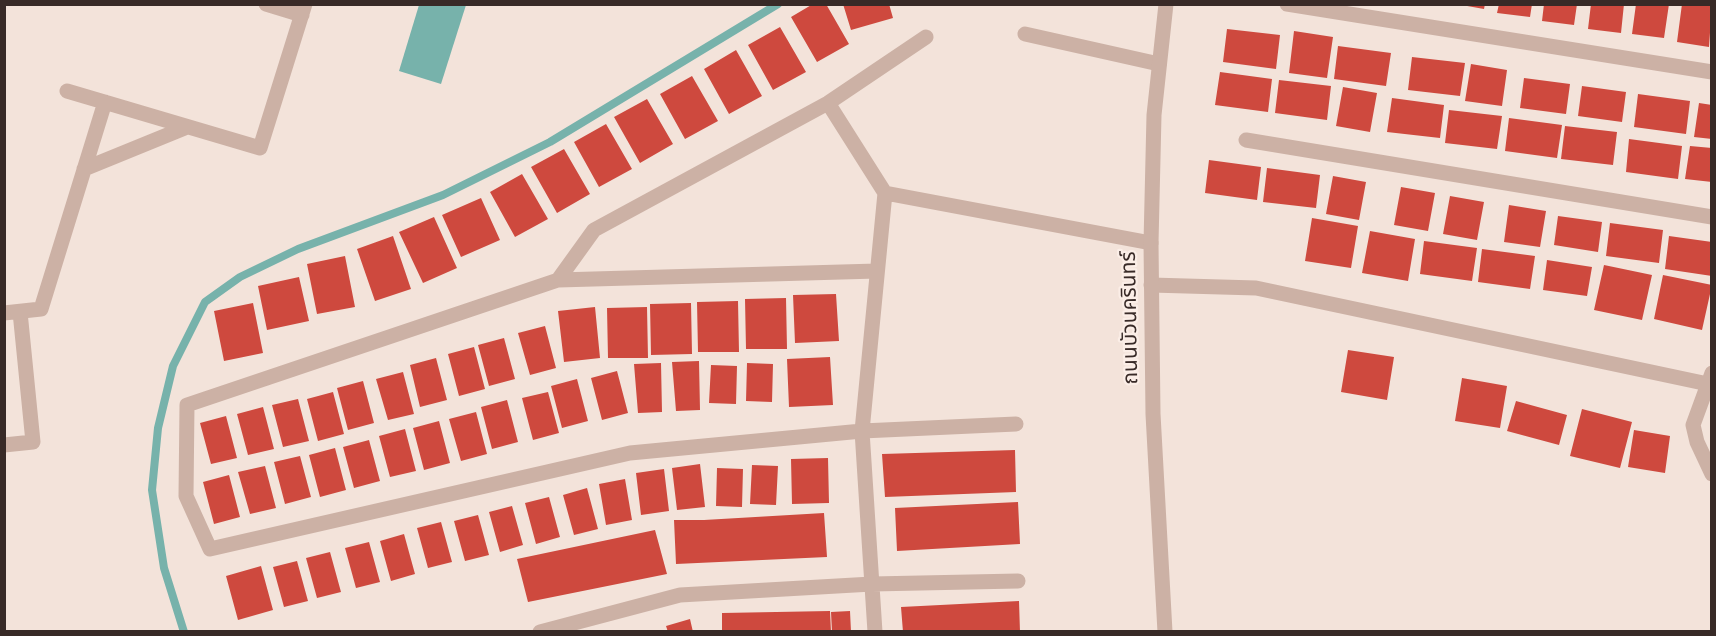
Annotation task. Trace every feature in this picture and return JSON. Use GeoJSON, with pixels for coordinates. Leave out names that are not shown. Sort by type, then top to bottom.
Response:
{"type":"FeatureCollection","features":[{"type":"Feature","properties":{"kind":"street"},"geometry":{"type":"LineString","coordinates":[[67,91],[260,148],[303,10],[266,4]]}},
{"type":"Feature","properties":{"kind":"street","name":"ถนนบัวนครินทร์"},"geometry":{"type":"LineString","coordinates":[[1166,4],[1154,115],[1151,243],[1153,414],[1166,632]]}},
{"type":"Feature","properties":{"kind":"street"},"geometry":{"type":"LineString","coordinates":[[1287,4],[1712,72]]}},
{"type":"Feature","properties":{"kind":"street"},"geometry":{"type":"LineString","coordinates":[[1025,34],[1159,64]]}},
{"type":"Feature","properties":{"kind":"street"},"geometry":{"type":"LineString","coordinates":[[558,279],[594,230],[828,103],[926,37]]}},
{"type":"Feature","properties":{"kind":"street"},"geometry":{"type":"LineString","coordinates":[[4,313],[41,309],[105,102]]}},
{"type":"Feature","properties":{"kind":"street"},"geometry":{"type":"LineString","coordinates":[[828,103],[885,193],[862,431],[875,632]]}},
{"type":"Feature","properties":{"kind":"street"},"geometry":{"type":"LineString","coordinates":[[84,170],[187,127]]}},
{"type":"Feature","properties":{"kind":"street"},"geometry":{"type":"LineString","coordinates":[[1246,140],[1712,217]]}},
{"type":"Feature","properties":{"kind":"street"},"geometry":{"type":"LineString","coordinates":[[885,193],[1151,243]]}},
{"type":"Feature","properties":{"kind":"street"},"geometry":{"type":"LineString","coordinates":[[877,271],[558,279],[186,405],[186,496],[210,549],[630,453],[862,431],[1016,424]]}},
{"type":"Feature","properties":{"kind":"street"},"geometry":{"type":"LineString","coordinates":[[1151,285],[1256,288],[1710,379],[1693,425],[1697,442],[1712,474]]}},
{"type":"Feature","properties":{"kind":"street"},"geometry":{"type":"LineString","coordinates":[[4,445],[33,441],[21,312]]}},
{"type":"Feature","properties":{"kind":"street"},"geometry":{"type":"LineString","coordinates":[[540,632],[680,595],[872,584],[1018,581]]}},
{"type":"Feature","properties":{"kind":"water"},"geometry":{"type":"Polygon","coordinates":[[[419,5],[466,5],[441,84],[399,71],[419,5]]]}},
{"type":"Feature","properties":{"kind":"building"},"geometry":{"type":"Polygon","coordinates":[[[813,4],[826,4],[849,44],[817,62],[791,17],[813,4]]]}},
{"type":"Feature","properties":{"kind":"building"},"geometry":{"type":"Polygon","coordinates":[[[843,4],[889,4],[893,18],[851,30],[843,4]]]}},
{"type":"Feature","properties":{"kind":"building"},"geometry":{"type":"Polygon","coordinates":[[[1456,4],[1485,4],[1484,9],[1456,4]]]}},
{"type":"Feature","properties":{"kind":"building"},"geometry":{"type":"Polygon","coordinates":[[[1499,4],[1532,4],[1530,17],[1497,13],[1499,4]]]}},
{"type":"Feature","properties":{"kind":"building"},"geometry":{"type":"Polygon","coordinates":[[[1544,4],[1577,4],[1574,25],[1542,21],[1544,4]]]}},
{"type":"Feature","properties":{"kind":"building"},"geometry":{"type":"Polygon","coordinates":[[[1591,4],[1624,4],[1621,33],[1588,29],[1591,4]]]}},
{"type":"Feature","properties":{"kind":"building"},"geometry":{"type":"Polygon","coordinates":[[[1636,4],[1669,4],[1664,38],[1632,34],[1636,4]]]}},
{"type":"Feature","properties":{"kind":"building"},"geometry":{"type":"Polygon","coordinates":[[[1682,4],[1712,4],[1709,47],[1677,42],[1682,4]]]}},
{"type":"Feature","properties":{"kind":"building"},"geometry":{"type":"Polygon","coordinates":[[[780,27],[806,72],[773,90],[748,45],[780,27]]]}},
{"type":"Feature","properties":{"kind":"building"},"geometry":{"type":"Polygon","coordinates":[[[1227,29],[1280,35],[1276,69],[1223,62],[1227,29]]]}},
{"type":"Feature","properties":{"kind":"building"},"geometry":{"type":"Polygon","coordinates":[[[1294,31],[1333,37],[1327,78],[1289,73],[1294,31]]]}},
{"type":"Feature","properties":{"kind":"building"},"geometry":{"type":"Polygon","coordinates":[[[1338,46],[1391,53],[1386,86],[1334,79],[1338,46]]]}},
{"type":"Feature","properties":{"kind":"building"},"geometry":{"type":"Polygon","coordinates":[[[736,50],[762,96],[729,114],[704,69],[736,50]]]}},
{"type":"Feature","properties":{"kind":"building"},"geometry":{"type":"Polygon","coordinates":[[[1412,57],[1465,63],[1460,96],[1408,90],[1412,57]]]}},
{"type":"Feature","properties":{"kind":"building"},"geometry":{"type":"Polygon","coordinates":[[[1471,64],[1507,70],[1502,106],[1465,101],[1471,64]]]}},
{"type":"Feature","properties":{"kind":"building"},"geometry":{"type":"Polygon","coordinates":[[[1220,72],[1272,79],[1268,112],[1215,105],[1220,72]]]}},
{"type":"Feature","properties":{"kind":"building"},"geometry":{"type":"Polygon","coordinates":[[[692,76],[718,121],[685,139],[660,94],[692,76]]]}},
{"type":"Feature","properties":{"kind":"building"},"geometry":{"type":"Polygon","coordinates":[[[1524,78],[1570,84],[1566,114],[1520,108],[1524,78]]]}},
{"type":"Feature","properties":{"kind":"building"},"geometry":{"type":"Polygon","coordinates":[[[1279,80],[1331,86],[1327,120],[1275,113],[1279,80]]]}},
{"type":"Feature","properties":{"kind":"building"},"geometry":{"type":"Polygon","coordinates":[[[1582,86],[1626,92],[1622,122],[1578,116],[1582,86]]]}},
{"type":"Feature","properties":{"kind":"building"},"geometry":{"type":"Polygon","coordinates":[[[1343,87],[1377,93],[1370,132],[1336,126],[1343,87]]]}},
{"type":"Feature","properties":{"kind":"building"},"geometry":{"type":"Polygon","coordinates":[[[1638,94],[1690,101],[1686,134],[1634,127],[1638,94]]]}},
{"type":"Feature","properties":{"kind":"building"},"geometry":{"type":"Polygon","coordinates":[[[1392,98],[1444,105],[1440,138],[1387,132],[1392,98]]]}},
{"type":"Feature","properties":{"kind":"building"},"geometry":{"type":"Polygon","coordinates":[[[647,99],[673,144],[640,163],[614,117],[647,99]]]}},
{"type":"Feature","properties":{"kind":"building"},"geometry":{"type":"Polygon","coordinates":[[[1699,103],[1712,105],[1712,139],[1694,137],[1699,103]]]}},
{"type":"Feature","properties":{"kind":"building"},"geometry":{"type":"Polygon","coordinates":[[[1449,110],[1502,116],[1497,149],[1445,143],[1449,110]]]}},
{"type":"Feature","properties":{"kind":"building"},"geometry":{"type":"Polygon","coordinates":[[[1509,118],[1562,125],[1557,158],[1505,151],[1509,118]]]}},
{"type":"Feature","properties":{"kind":"building"},"geometry":{"type":"Polygon","coordinates":[[[606,124],[632,169],[599,187],[574,142],[606,124]]]}},
{"type":"Feature","properties":{"kind":"building"},"geometry":{"type":"Polygon","coordinates":[[[1565,126],[1617,132],[1613,165],[1561,159],[1565,126]]]}},
{"type":"Feature","properties":{"kind":"building"},"geometry":{"type":"Polygon","coordinates":[[[1629,139],[1682,146],[1678,179],[1626,172],[1629,139]]]}},
{"type":"Feature","properties":{"kind":"building"},"geometry":{"type":"Polygon","coordinates":[[[1690,146],[1712,148],[1712,182],[1685,179],[1690,146]]]}},
{"type":"Feature","properties":{"kind":"building"},"geometry":{"type":"Polygon","coordinates":[[[564,149],[590,194],[557,213],[531,167],[564,149]]]}},
{"type":"Feature","properties":{"kind":"building"},"geometry":{"type":"Polygon","coordinates":[[[1209,160],[1261,167],[1257,200],[1205,193],[1209,160]]]}},
{"type":"Feature","properties":{"kind":"building"},"geometry":{"type":"Polygon","coordinates":[[[1267,168],[1320,175],[1316,208],[1263,202],[1267,168]]]}},
{"type":"Feature","properties":{"kind":"building"},"geometry":{"type":"Polygon","coordinates":[[[522,174],[548,219],[515,237],[490,192],[522,174]]]}},
{"type":"Feature","properties":{"kind":"building"},"geometry":{"type":"Polygon","coordinates":[[[1333,176],[1366,182],[1359,220],[1326,214],[1333,176]]]}},
{"type":"Feature","properties":{"kind":"building"},"geometry":{"type":"Polygon","coordinates":[[[1401,187],[1435,193],[1428,231],[1394,225],[1401,187]]]}},
{"type":"Feature","properties":{"kind":"building"},"geometry":{"type":"Polygon","coordinates":[[[1450,196],[1484,202],[1477,240],[1443,234],[1450,196]]]}},
{"type":"Feature","properties":{"kind":"building"},"geometry":{"type":"Polygon","coordinates":[[[481,198],[500,240],[461,257],[442,215],[481,198]]]}},
{"type":"Feature","properties":{"kind":"building"},"geometry":{"type":"Polygon","coordinates":[[[1509,205],[1546,211],[1540,247],[1504,242],[1509,205]]]}},
{"type":"Feature","properties":{"kind":"building"},"geometry":{"type":"Polygon","coordinates":[[[1558,216],[1602,222],[1598,252],[1554,245],[1558,216]]]}},
{"type":"Feature","properties":{"kind":"building"},"geometry":{"type":"Polygon","coordinates":[[[434,217],[457,268],[423,283],[399,232],[434,217]]]}},
{"type":"Feature","properties":{"kind":"building"},"geometry":{"type":"Polygon","coordinates":[[[1312,218],[1358,226],[1351,268],[1305,261],[1312,218]]]}},
{"type":"Feature","properties":{"kind":"building"},"geometry":{"type":"Polygon","coordinates":[[[1610,223],[1663,230],[1659,263],[1606,256],[1610,223]]]}},
{"type":"Feature","properties":{"kind":"building"},"geometry":{"type":"Polygon","coordinates":[[[1370,231],[1415,239],[1408,281],[1362,273],[1370,231]]]}},
{"type":"Feature","properties":{"kind":"building"},"geometry":{"type":"Polygon","coordinates":[[[393,236],[411,289],[375,301],[357,249],[393,236]]]}},
{"type":"Feature","properties":{"kind":"building"},"geometry":{"type":"Polygon","coordinates":[[[1669,236],[1712,242],[1712,276],[1665,269],[1669,236]]]}},
{"type":"Feature","properties":{"kind":"building"},"geometry":{"type":"Polygon","coordinates":[[[1424,241],[1477,248],[1472,281],[1420,274],[1424,241]]]}},
{"type":"Feature","properties":{"kind":"building"},"geometry":{"type":"Polygon","coordinates":[[[1482,249],[1535,256],[1530,289],[1478,282],[1482,249]]]}},
{"type":"Feature","properties":{"kind":"building"},"geometry":{"type":"Polygon","coordinates":[[[345,256],[355,307],[317,314],[307,264],[345,256]]]}},
{"type":"Feature","properties":{"kind":"building"},"geometry":{"type":"Polygon","coordinates":[[[1547,260],[1592,267],[1587,296],[1543,290],[1547,260]]]}},
{"type":"Feature","properties":{"kind":"building"},"geometry":{"type":"Polygon","coordinates":[[[1604,265],[1652,275],[1642,320],[1594,310],[1604,265]]]}},
{"type":"Feature","properties":{"kind":"building"},"geometry":{"type":"Polygon","coordinates":[[[1663,275],[1712,285],[1702,330],[1654,319],[1663,275]]]}},
{"type":"Feature","properties":{"kind":"building"},"geometry":{"type":"Polygon","coordinates":[[[299,277],[309,321],[267,330],[258,286],[299,277]]]}},
{"type":"Feature","properties":{"kind":"building"},"geometry":{"type":"Polygon","coordinates":[[[836,294],[839,341],[795,343],[793,295],[836,294]]]}},
{"type":"Feature","properties":{"kind":"building"},"geometry":{"type":"Polygon","coordinates":[[[786,298],[787,349],[746,349],[745,299],[786,298]]]}},
{"type":"Feature","properties":{"kind":"building"},"geometry":{"type":"Polygon","coordinates":[[[738,301],[739,352],[698,352],[697,302],[738,301]]]}},
{"type":"Feature","properties":{"kind":"building"},"geometry":{"type":"Polygon","coordinates":[[[253,303],[263,353],[224,361],[214,311],[253,303]]]}},
{"type":"Feature","properties":{"kind":"building"},"geometry":{"type":"Polygon","coordinates":[[[691,303],[692,354],[651,355],[650,304],[691,303]]]}},
{"type":"Feature","properties":{"kind":"building"},"geometry":{"type":"Polygon","coordinates":[[[595,307],[600,358],[564,362],[558,311],[595,307]]]}},
{"type":"Feature","properties":{"kind":"building"},"geometry":{"type":"Polygon","coordinates":[[[647,307],[648,358],[608,358],[607,308],[647,307]]]}},
{"type":"Feature","properties":{"kind":"building"},"geometry":{"type":"Polygon","coordinates":[[[545,326],[556,368],[530,375],[518,333],[545,326]]]}},
{"type":"Feature","properties":{"kind":"building"},"geometry":{"type":"Polygon","coordinates":[[[504,338],[515,379],[489,386],[478,345],[504,338]]]}},
{"type":"Feature","properties":{"kind":"building"},"geometry":{"type":"Polygon","coordinates":[[[474,347],[485,389],[459,396],[448,354],[474,347]]]}},
{"type":"Feature","properties":{"kind":"building"},"geometry":{"type":"Polygon","coordinates":[[[1348,350],[1394,357],[1387,400],[1341,392],[1348,350]]]}},
{"type":"Feature","properties":{"kind":"building"},"geometry":{"type":"Polygon","coordinates":[[[830,357],[833,405],[789,407],[787,359],[830,357]]]}},
{"type":"Feature","properties":{"kind":"building"},"geometry":{"type":"Polygon","coordinates":[[[436,358],[447,400],[420,407],[410,365],[436,358]]]}},
{"type":"Feature","properties":{"kind":"building"},"geometry":{"type":"Polygon","coordinates":[[[699,361],[700,410],[676,411],[672,362],[699,361]]]}},
{"type":"Feature","properties":{"kind":"building"},"geometry":{"type":"Polygon","coordinates":[[[661,363],[662,412],[638,413],[634,364],[661,363]]]}},
{"type":"Feature","properties":{"kind":"building"},"geometry":{"type":"Polygon","coordinates":[[[747,363],[773,364],[772,402],[746,401],[747,363]]]}},
{"type":"Feature","properties":{"kind":"building"},"geometry":{"type":"Polygon","coordinates":[[[711,365],[737,366],[736,404],[709,403],[711,365]]]}},
{"type":"Feature","properties":{"kind":"building"},"geometry":{"type":"Polygon","coordinates":[[[617,371],[628,413],[602,420],[591,378],[617,371]]]}},
{"type":"Feature","properties":{"kind":"building"},"geometry":{"type":"Polygon","coordinates":[[[403,372],[414,414],[388,420],[376,379],[403,372]]]}},
{"type":"Feature","properties":{"kind":"building"},"geometry":{"type":"Polygon","coordinates":[[[1462,378],[1507,386],[1500,428],[1455,421],[1462,378]]]}},
{"type":"Feature","properties":{"kind":"building"},"geometry":{"type":"Polygon","coordinates":[[[577,379],[588,421],[562,428],[551,386],[577,379]]]}},
{"type":"Feature","properties":{"kind":"building"},"geometry":{"type":"Polygon","coordinates":[[[363,381],[374,423],[348,430],[337,388],[363,381]]]}},
{"type":"Feature","properties":{"kind":"building"},"geometry":{"type":"Polygon","coordinates":[[[333,392],[344,434],[318,441],[307,399],[333,392]]]}},
{"type":"Feature","properties":{"kind":"building"},"geometry":{"type":"Polygon","coordinates":[[[548,392],[559,433],[533,440],[522,398],[548,392]]]}},
{"type":"Feature","properties":{"kind":"building"},"geometry":{"type":"Polygon","coordinates":[[[298,399],[309,441],[283,447],[272,405],[298,399]]]}},
{"type":"Feature","properties":{"kind":"building"},"geometry":{"type":"Polygon","coordinates":[[[507,400],[518,442],[492,449],[481,407],[507,400]]]}},
{"type":"Feature","properties":{"kind":"building"},"geometry":{"type":"Polygon","coordinates":[[[1516,401],[1567,415],[1559,445],[1507,431],[1516,401]]]}},
{"type":"Feature","properties":{"kind":"building"},"geometry":{"type":"Polygon","coordinates":[[[263,407],[274,449],[248,455],[237,414],[263,407]]]}},
{"type":"Feature","properties":{"kind":"building"},"geometry":{"type":"Polygon","coordinates":[[[1582,409],[1632,422],[1620,468],[1570,456],[1582,409]]]}},
{"type":"Feature","properties":{"kind":"building"},"geometry":{"type":"Polygon","coordinates":[[[476,412],[487,454],[461,461],[449,419],[476,412]]]}},
{"type":"Feature","properties":{"kind":"building"},"geometry":{"type":"Polygon","coordinates":[[[226,416],[237,458],[211,464],[200,423],[226,416]]]}},
{"type":"Feature","properties":{"kind":"building"},"geometry":{"type":"Polygon","coordinates":[[[439,421],[450,463],[424,470],[413,428],[439,421]]]}},
{"type":"Feature","properties":{"kind":"building"},"geometry":{"type":"Polygon","coordinates":[[[405,429],[416,471],[390,477],[379,436],[405,429]]]}},
{"type":"Feature","properties":{"kind":"building"},"geometry":{"type":"Polygon","coordinates":[[[1634,430],[1670,436],[1665,473],[1628,467],[1634,430]]]}},
{"type":"Feature","properties":{"kind":"building"},"geometry":{"type":"Polygon","coordinates":[[[369,440],[380,481],[354,488],[343,447],[369,440]]]}},
{"type":"Feature","properties":{"kind":"building"},"geometry":{"type":"Polygon","coordinates":[[[335,448],[346,490],[320,497],[309,455],[335,448]]]}},
{"type":"Feature","properties":{"kind":"building"},"geometry":{"type":"Polygon","coordinates":[[[1015,450],[1016,492],[885,497],[882,454],[1015,450]]]}},
{"type":"Feature","properties":{"kind":"building"},"geometry":{"type":"Polygon","coordinates":[[[300,456],[311,497],[285,504],[274,462],[300,456]]]}},
{"type":"Feature","properties":{"kind":"building"},"geometry":{"type":"Polygon","coordinates":[[[828,458],[829,503],[792,504],[791,459],[828,458]]]}},
{"type":"Feature","properties":{"kind":"building"},"geometry":{"type":"Polygon","coordinates":[[[700,464],[705,507],[677,510],[672,468],[700,464]]]}},
{"type":"Feature","properties":{"kind":"building"},"geometry":{"type":"Polygon","coordinates":[[[752,465],[778,466],[776,505],[750,504],[752,465]]]}},
{"type":"Feature","properties":{"kind":"building"},"geometry":{"type":"Polygon","coordinates":[[[265,466],[276,508],[250,514],[238,472],[265,466]]]}},
{"type":"Feature","properties":{"kind":"building"},"geometry":{"type":"Polygon","coordinates":[[[717,468],[743,469],[742,507],[716,506],[717,468]]]}},
{"type":"Feature","properties":{"kind":"building"},"geometry":{"type":"Polygon","coordinates":[[[664,469],[669,511],[641,515],[636,473],[664,469]]]}},
{"type":"Feature","properties":{"kind":"building"},"geometry":{"type":"Polygon","coordinates":[[[229,475],[240,517],[214,524],[203,482],[229,475]]]}},
{"type":"Feature","properties":{"kind":"building"},"geometry":{"type":"Polygon","coordinates":[[[625,479],[632,520],[606,525],[599,484],[625,479]]]}},
{"type":"Feature","properties":{"kind":"building"},"geometry":{"type":"Polygon","coordinates":[[[587,488],[598,529],[574,535],[563,495],[587,488]]]}},
{"type":"Feature","properties":{"kind":"building"},"geometry":{"type":"Polygon","coordinates":[[[549,497],[560,537],[536,544],[525,503],[549,497]]]}},
{"type":"Feature","properties":{"kind":"building"},"geometry":{"type":"Polygon","coordinates":[[[1018,502],[1020,544],[897,551],[895,508],[1018,502]]]}},
{"type":"Feature","properties":{"kind":"building"},"geometry":{"type":"Polygon","coordinates":[[[512,506],[523,545],[500,552],[489,512],[512,506]]]}},
{"type":"Feature","properties":{"kind":"building"},"geometry":{"type":"Polygon","coordinates":[[[824,513],[827,557],[676,564],[674,520],[824,513]]]}},
{"type":"Feature","properties":{"kind":"building"},"geometry":{"type":"Polygon","coordinates":[[[478,515],[489,555],[465,561],[454,521],[478,515]]]}},
{"type":"Feature","properties":{"kind":"building"},"geometry":{"type":"Polygon","coordinates":[[[441,522],[452,562],[428,568],[417,528],[441,522]]]}},
{"type":"Feature","properties":{"kind":"building"},"geometry":{"type":"Polygon","coordinates":[[[655,530],[667,574],[528,602],[517,559],[655,530]]]}},
{"type":"Feature","properties":{"kind":"building"},"geometry":{"type":"Polygon","coordinates":[[[404,534],[415,574],[391,581],[380,541],[404,534]]]}},
{"type":"Feature","properties":{"kind":"building"},"geometry":{"type":"Polygon","coordinates":[[[369,542],[380,582],[356,588],[345,548],[369,542]]]}},
{"type":"Feature","properties":{"kind":"building"},"geometry":{"type":"Polygon","coordinates":[[[330,552],[341,592],[317,598],[306,558],[330,552]]]}},
{"type":"Feature","properties":{"kind":"building"},"geometry":{"type":"Polygon","coordinates":[[[297,561],[308,601],[284,607],[273,567],[297,561]]]}},
{"type":"Feature","properties":{"kind":"building"},"geometry":{"type":"Polygon","coordinates":[[[261,566],[273,610],[238,620],[226,576],[261,566]]]}},
{"type":"Feature","properties":{"kind":"building"},"geometry":{"type":"Polygon","coordinates":[[[1019,601],[1020,632],[903,632],[901,607],[1019,601]]]}},
{"type":"Feature","properties":{"kind":"building"},"geometry":{"type":"Polygon","coordinates":[[[830,611],[831,632],[722,632],[722,613],[830,611]]]}},
{"type":"Feature","properties":{"kind":"building"},"geometry":{"type":"Polygon","coordinates":[[[850,611],[851,632],[832,632],[831,612],[850,611]]]}},
{"type":"Feature","properties":{"kind":"building"},"geometry":{"type":"Polygon","coordinates":[[[690,619],[693,632],[668,632],[666,626],[690,619]]]}},
{"type":"Feature","properties":{"kind":"waterway"},"geometry":{"type":"LineString","coordinates":[[184,632],[164,568],[152,490],[158,428],[173,366],[205,302],[240,277],[298,249],[443,195],[550,142],[778,4]]}}]}
